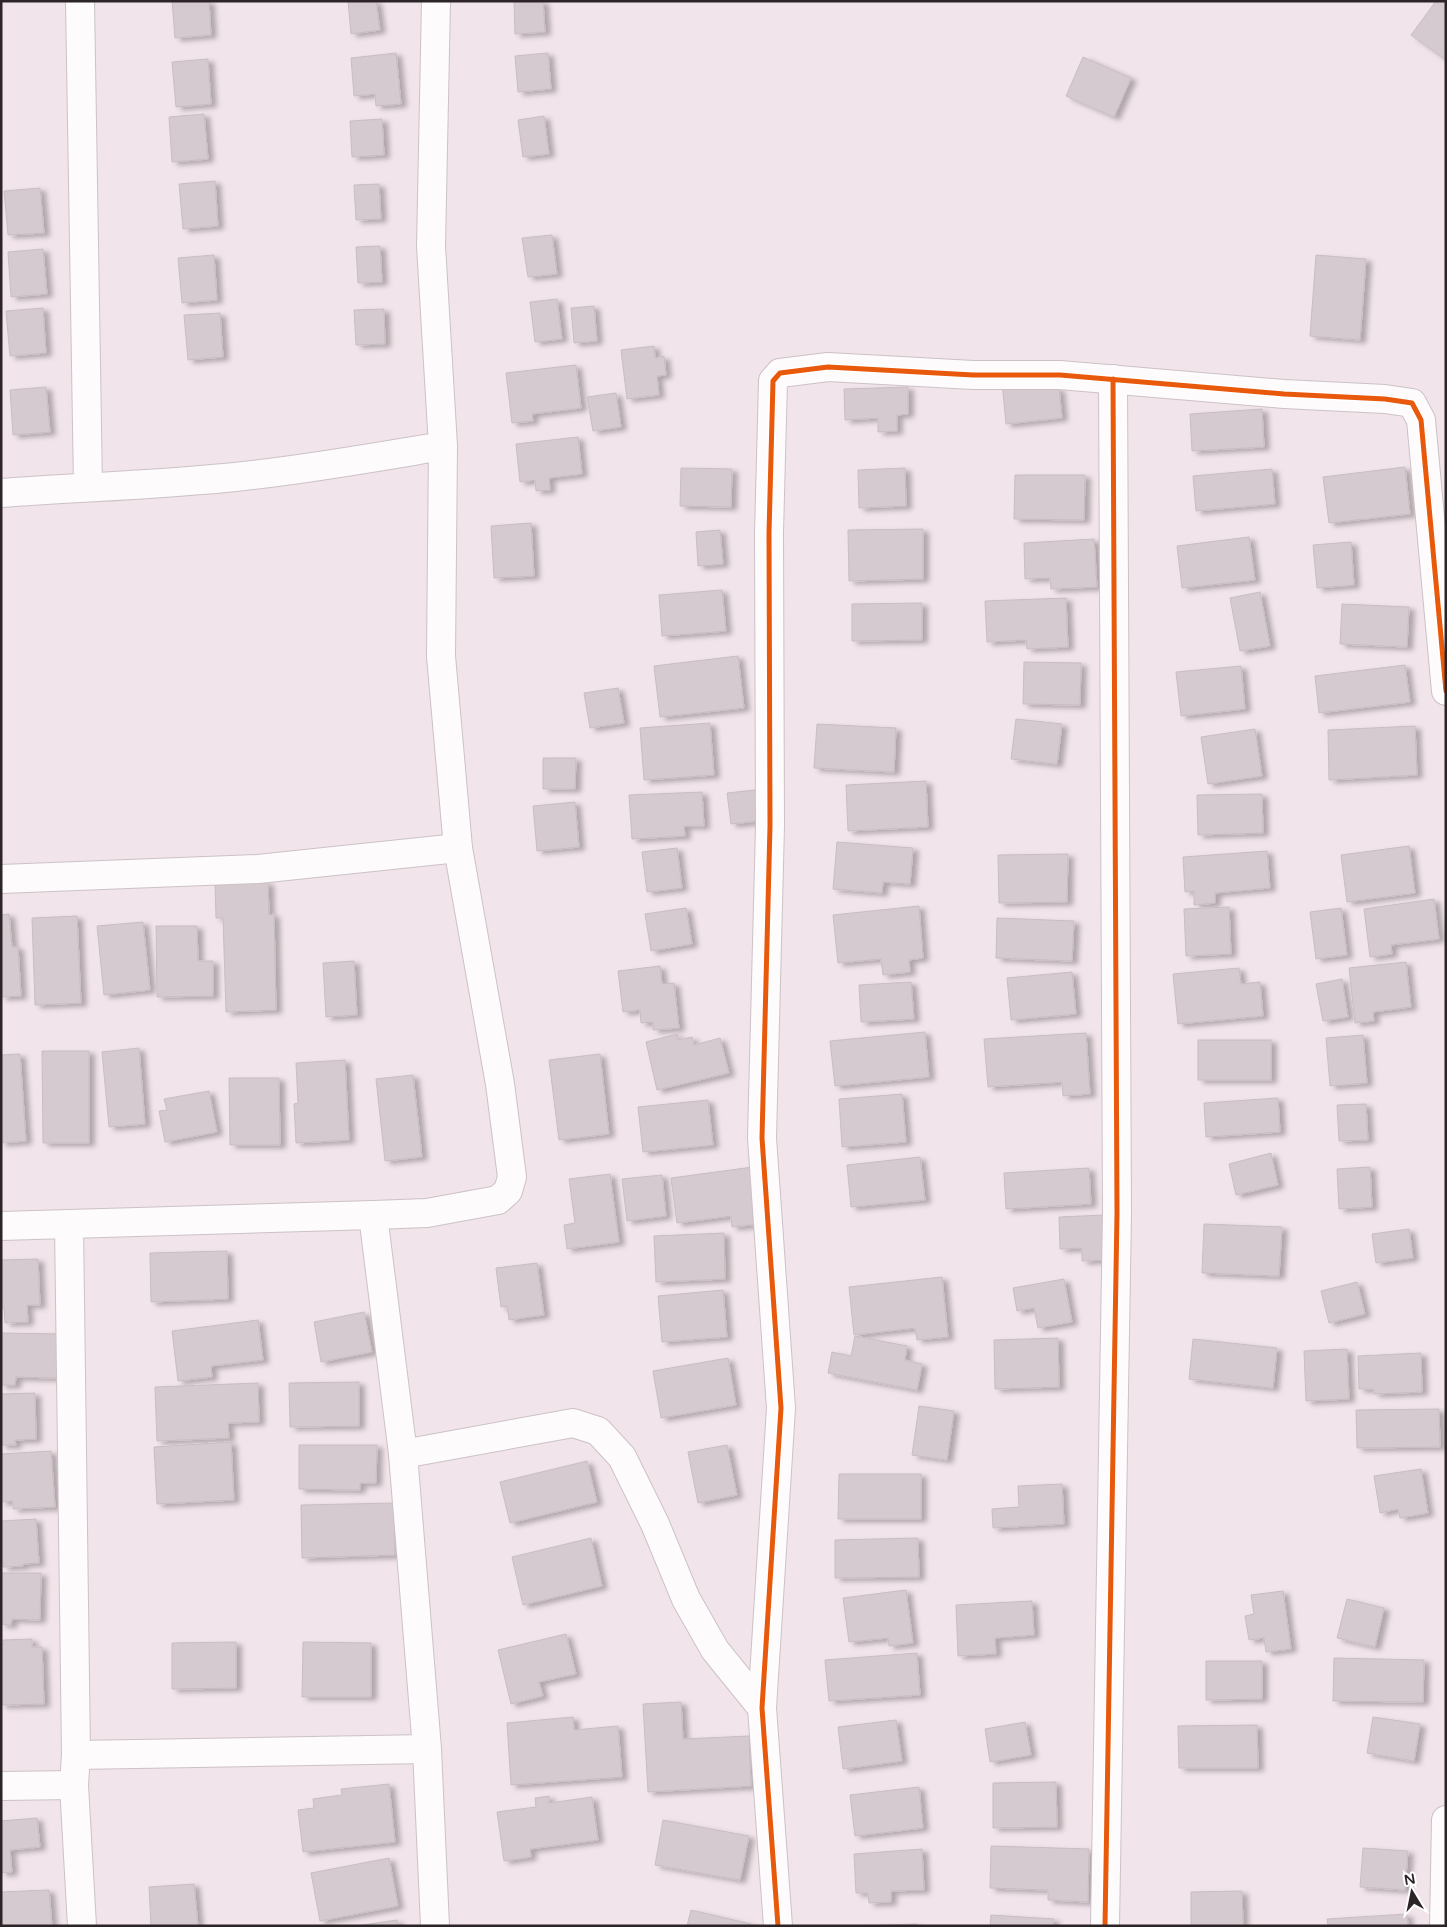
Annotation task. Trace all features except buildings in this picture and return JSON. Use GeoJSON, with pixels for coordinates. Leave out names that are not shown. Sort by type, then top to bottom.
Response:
{"type":"FeatureCollection","features":[{"type":"Feature","properties":{"kind":"street"},"geometry":{"type":"LineString","coordinates":[[80,1],[88,486]]}},
{"type":"Feature","properties":{"kind":"street"},"geometry":{"type":"LineString","coordinates":[[1,1226],[427,1213],[498,1200],[508,1191],[512,1177],[500,1084],[458,848],[441,656],[443,446],[431,246],[436,1]]}},
{"type":"Feature","properties":{"kind":"street"},"geometry":{"type":"LineString","coordinates":[[778,1926],[762,1708],[781,1408],[762,1138],[770,826],[768,533],[773,381],[780,373],[828,367],[973,375],[1060,375],[1284,394],[1385,399],[1412,403],[1421,420],[1446,691]]}},
{"type":"Feature","properties":{"kind":"street"},"geometry":{"type":"LineString","coordinates":[[1105,1926],[1117,1213],[1113,379]]}},
{"type":"Feature","properties":{"kind":"street"},"geometry":{"type":"LineString","coordinates":[[1,493],[88,486],[154,485],[245,476],[348,462],[443,446]]}},
{"type":"Feature","properties":{"kind":"street"},"geometry":{"type":"LineString","coordinates":[[1,879],[258,869],[458,848]]}},
{"type":"Feature","properties":{"kind":"street"},"geometry":{"type":"LineString","coordinates":[[373,1215],[403,1454],[427,1749],[435,1926]]}},
{"type":"Feature","properties":{"kind":"street"},"geometry":{"type":"LineString","coordinates":[[69,1224],[76,1755],[74,1785],[82,1926]]}},
{"type":"Feature","properties":{"kind":"street"},"geometry":{"type":"LineString","coordinates":[[403,1454],[573,1424],[598,1431],[622,1458],[655,1524],[686,1599],[715,1650],[762,1708]]}},
{"type":"Feature","properties":{"kind":"street"},"geometry":{"type":"LineString","coordinates":[[76,1755],[427,1749]]}},
{"type":"Feature","properties":{"kind":"street"},"geometry":{"type":"LineString","coordinates":[[1,1786],[74,1785]]}},
{"type":"Feature","properties":{"kind":"street"},"geometry":{"type":"LineString","coordinates":[[1444,1926],[1446,1820]]}},
{"type":"Feature","properties":{"kind":"cycle path"},"geometry":{"type":"LineString","coordinates":[[778,1926],[762,1708],[781,1408],[762,1138],[770,826],[769,533],[773,381],[780,373],[828,367],[973,375],[1060,375],[1284,394],[1385,399],[1412,403],[1421,420],[1446,691]]}},
{"type":"Feature","properties":{"kind":"cycle path"},"geometry":{"type":"LineString","coordinates":[[1105,1926],[1117,1213],[1113,379]]}}]}
